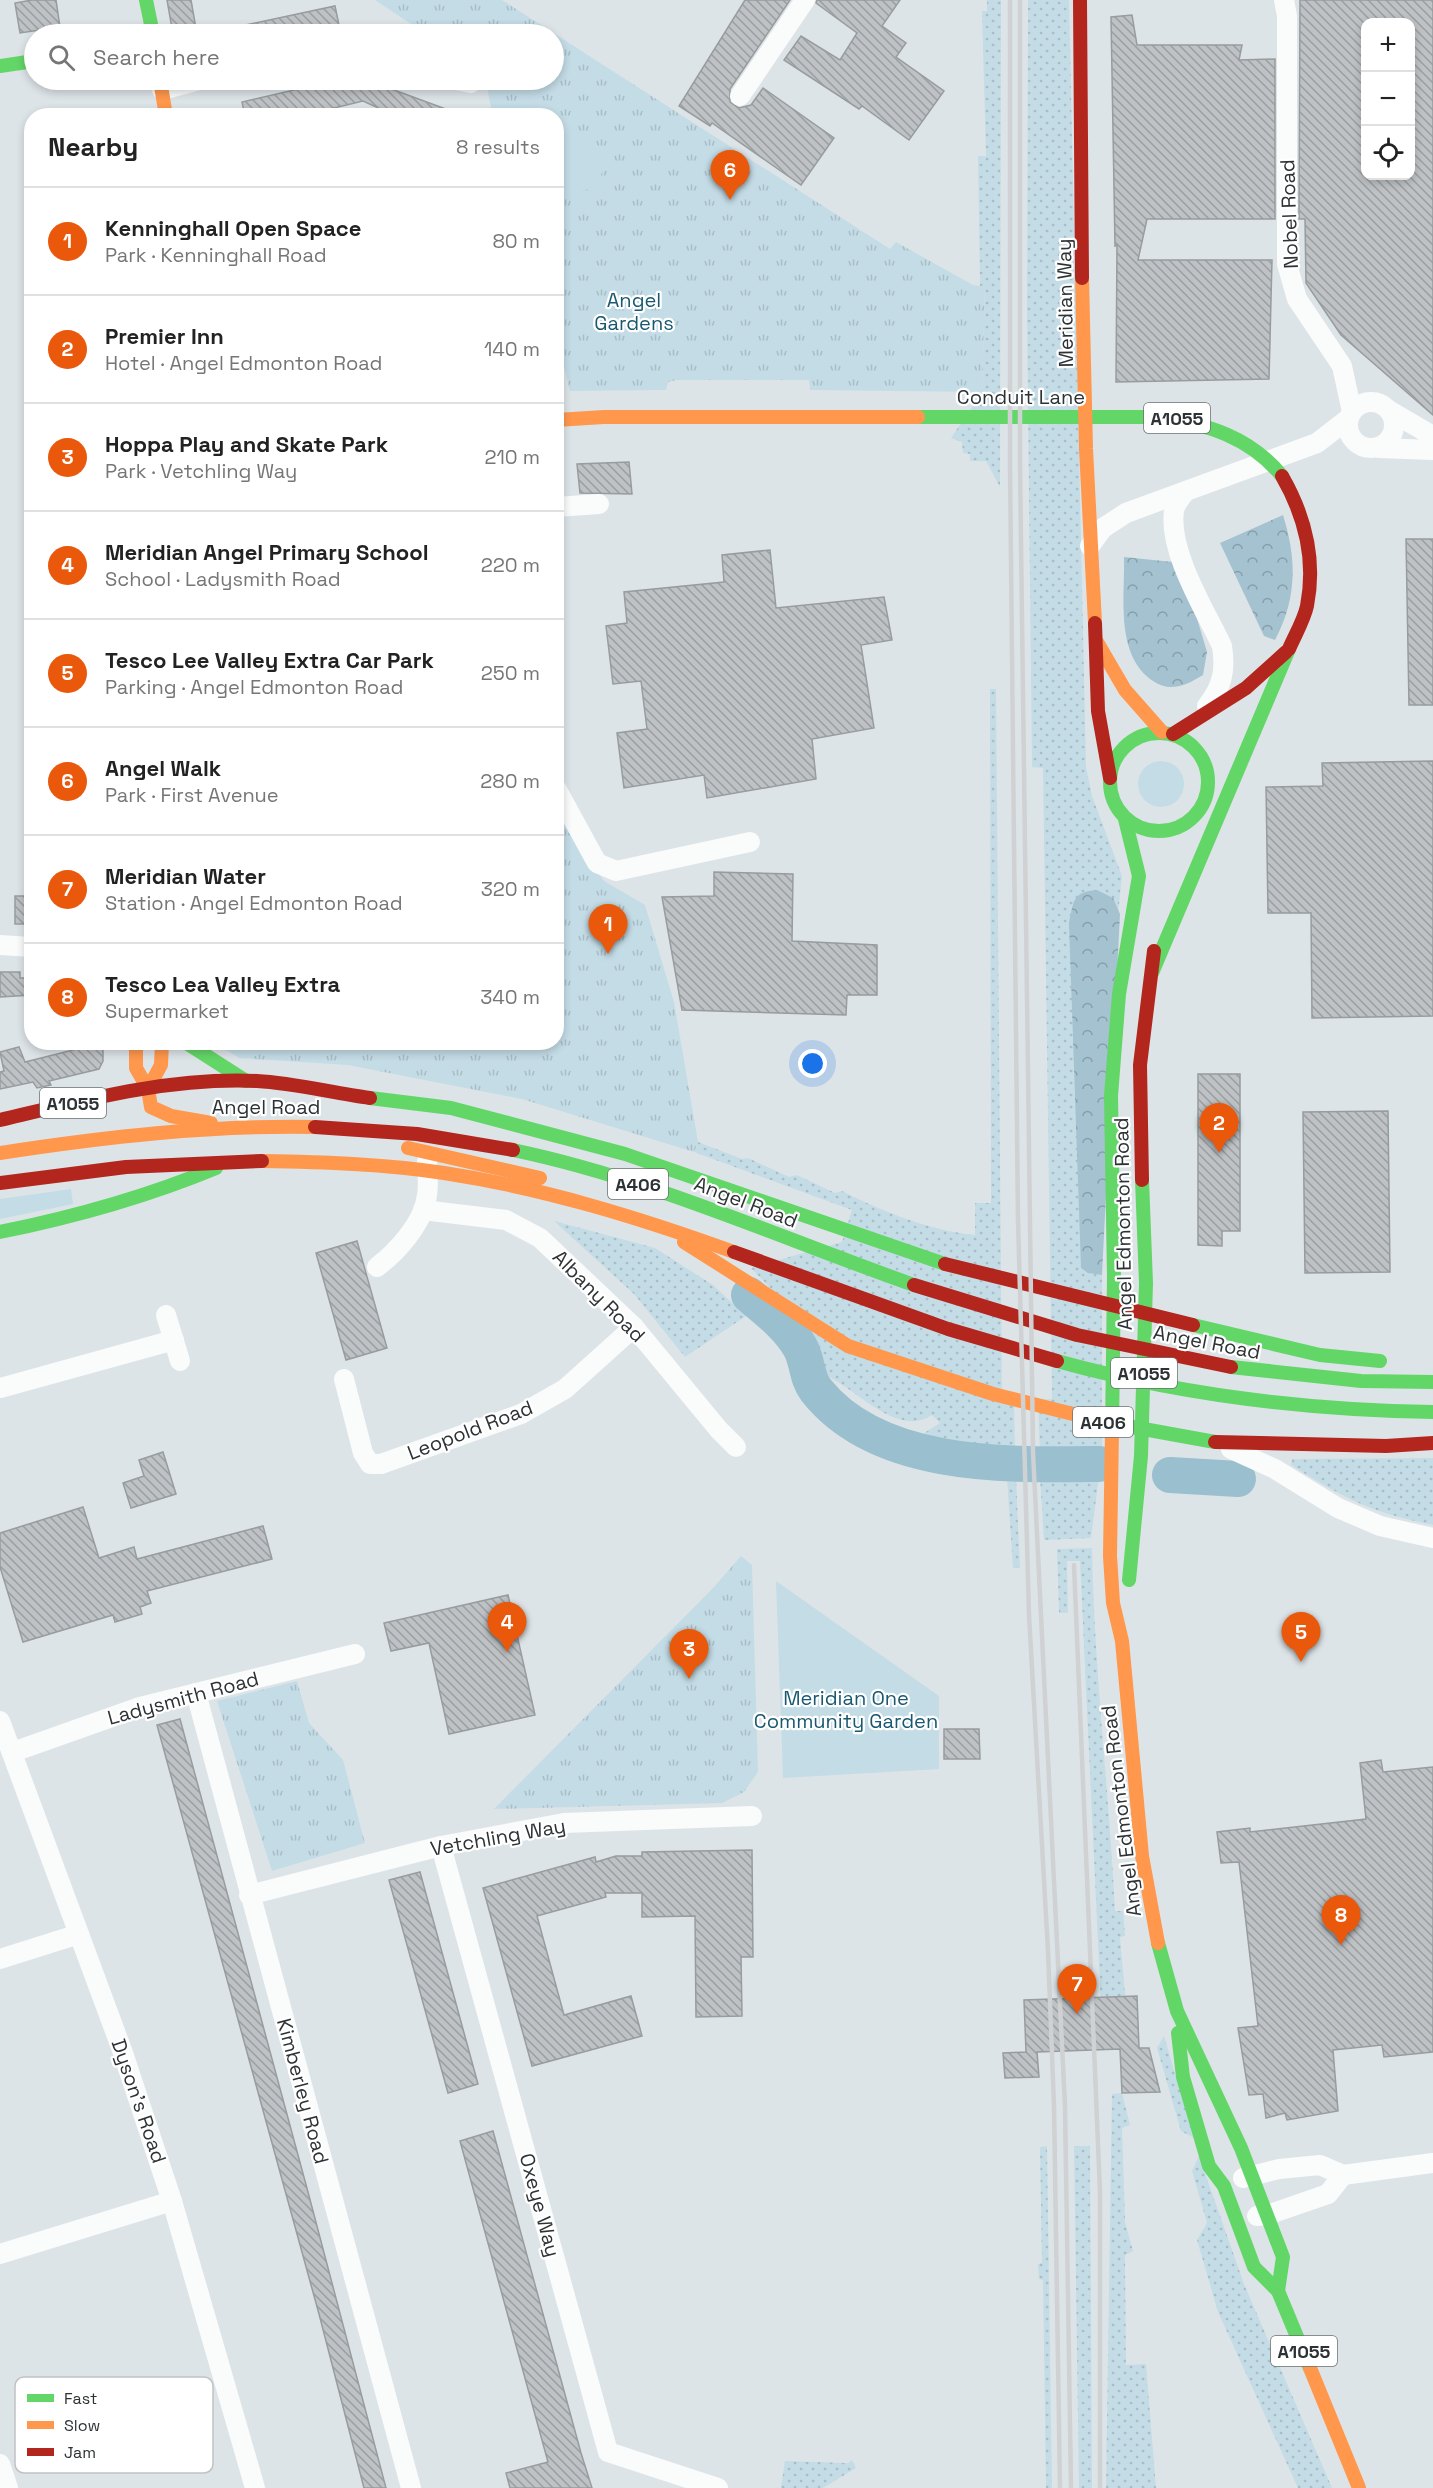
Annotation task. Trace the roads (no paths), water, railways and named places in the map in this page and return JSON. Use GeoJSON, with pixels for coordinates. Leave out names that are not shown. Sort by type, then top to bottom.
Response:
{"type":"FeatureCollection","features":[{"type":"Feature","properties":{"kind":"main road"},"geometry":{"type":"LineString","coordinates":[[146,0],[151,24]]}},
{"type":"Feature","properties":{"kind":"main road","name":"Meridian Way"},"geometry":{"type":"LineString","coordinates":[[1080,0],[1090,546],[1096,642],[1095,699],[1101,751],[1110,778]]}},
{"type":"Feature","properties":{"kind":"main road"},"geometry":{"type":"LineString","coordinates":[[0,66],[24,62]]}},
{"type":"Feature","properties":{"kind":"main road"},"geometry":{"type":"LineString","coordinates":[[162,90],[165,108]]}},
{"type":"Feature","properties":{"kind":"main road","name":"Conduit Lane"},"geometry":{"type":"LineString","coordinates":[[564,420],[1159,417],[1193,420],[1233,434],[1267,458],[1292,489],[1306,527],[1311,583],[1307,608],[1277,683],[1246,714]]}},
{"type":"Feature","properties":{"kind":"main road","name":"Meridian Way"},"geometry":{"type":"LineString","coordinates":[[1096,642],[1118,684],[1145,717],[1168,733]]}},
{"type":"Feature","properties":{"kind":"main road","name":"Conduit Lane"},"geometry":{"type":"LineString","coordinates":[[1168,733],[1193,722],[1246,688],[1289,650]]}},
{"type":"Feature","properties":{"kind":"main road","name":"A1055"},"geometry":{"type":"LineString","coordinates":[[1152,973],[1241,758],[1277,683]]}},
{"type":"Feature","properties":{"kind":"main road"},"geometry":{"type":"LineString","coordinates":[[1197,814],[1185,824],[1172,830],[1156,831],[1141,828],[1125,819],[1111,793],[1110,778],[1114,763],[1122,750],[1133,740],[1147,734],[1168,733],[1186,740],[1200,753],[1208,770],[1209,788]]}},
{"type":"Feature","properties":{"kind":"main road"},"geometry":{"type":"LineString","coordinates":[[1183,841],[1205,802],[1216,762]]}},
{"type":"Feature","properties":{"kind":"main road","name":"Angel Edmonton Road"},"geometry":{"type":"LineString","coordinates":[[1125,819],[1139,876],[1119,994],[1111,1096],[1114,1289],[1110,1556],[1113,1603],[1122,1641],[1142,1856],[1157,1938],[1177,2011],[1241,2148],[1283,2257],[1278,2291]]}},
{"type":"Feature","properties":{"kind":"main road","name":"Angel Edmonton Road"},"geometry":{"type":"LineString","coordinates":[[1122,1641],[1141,1456],[1146,1283],[1139,1104],[1155,928]]}},
{"type":"Feature","properties":{"kind":"main road"},"geometry":{"type":"LineString","coordinates":[[129,1198],[142,1178],[151,1150],[151,1107],[148,1089],[136,1068],[136,1050]]}},
{"type":"Feature","properties":{"kind":"main road"},"geometry":{"type":"LineString","coordinates":[[148,1089],[161,1065],[162,1050]]}},
{"type":"Feature","properties":{"kind":"main road"},"geometry":{"type":"LineString","coordinates":[[198,1050],[246,1081]]}},
{"type":"Feature","properties":{"kind":"main road"},"geometry":{"type":"LineString","coordinates":[[148,1089],[187,1082],[246,1081],[451,1108],[625,1154],[949,1265],[1320,1355],[1398,1363]]}},
{"type":"Feature","properties":{"kind":"main road","name":"A1055"},"geometry":{"type":"LineString","coordinates":[[0,1120],[148,1089]]}},
{"type":"Feature","properties":{"kind":"main road"},"geometry":{"type":"LineString","coordinates":[[151,1107],[171,1116],[230,1127],[271,1143]]}},
{"type":"Feature","properties":{"kind":"main road","name":"Angel Road"},"geometry":{"type":"LineString","coordinates":[[0,1153],[127,1134],[251,1125],[327,1126],[454,1139],[558,1160],[606,1173],[685,1199],[952,1299],[1078,1336],[1255,1372],[1319,1379],[1433,1382]]}},
{"type":"Feature","properties":{"kind":"main road","name":"Angel Road"},"geometry":{"type":"LineString","coordinates":[[271,1143],[369,1142],[427,1151],[499,1167],[587,1192],[647,1218],[848,1346],[881,1359],[1015,1400],[1116,1425],[1215,1442]]}},
{"type":"Feature","properties":{"kind":"main road"},"geometry":{"type":"LineString","coordinates":[[0,1233],[77,1216],[129,1198],[182,1184],[271,1143]]}},
{"type":"Feature","properties":{"kind":"main road","name":"A406"},"geometry":{"type":"LineString","coordinates":[[1,1183],[126,1167],[182,1163],[278,1162],[425,1172],[504,1184],[678,1231],[946,1328],[1019,1351],[1146,1384],[1254,1403],[1368,1412],[1433,1412]]}},
{"type":"Feature","properties":{"kind":"main road"},"geometry":{"type":"LineString","coordinates":[[1245,1450],[1433,1443]]}},
{"type":"Feature","properties":{"kind":"main road","name":"Angel Edmonton Road"},"geometry":{"type":"LineString","coordinates":[[1177,2011],[1178,2048],[1186,2087],[1209,2166],[1224,2186],[1254,2267],[1278,2291],[1359,2488]]}},
{"type":"Feature","properties":{"kind":"street"},"geometry":{"type":"LineString","coordinates":[[740,96],[805,0]]}},
{"type":"Feature","properties":{"kind":"street","name":"Nobel Road"},"geometry":{"type":"LineString","coordinates":[[1284,0],[1287,16],[1287,264],[1297,299],[1342,366],[1350,415],[1349,434],[1360,446],[1373,448]]}},
{"type":"Feature","properties":{"kind":"street"},"geometry":{"type":"LineString","coordinates":[[1090,546],[1103,528],[1126,513],[1317,443],[1365,403],[1376,402],[1433,436]]}},
{"type":"Feature","properties":{"kind":"street"},"geometry":{"type":"LineString","coordinates":[[1373,448],[1386,444],[1394,429],[1390,411]]}},
{"type":"Feature","properties":{"kind":"street"},"geometry":{"type":"LineString","coordinates":[[1317,443],[1433,450]]}},
{"type":"Feature","properties":{"kind":"street"},"geometry":{"type":"LineString","coordinates":[[1186,490],[1174,509],[1174,529],[1180,557],[1222,646],[1224,658],[1223,678],[1218,692],[1193,722]]}},
{"type":"Feature","properties":{"kind":"street"},"geometry":{"type":"LineString","coordinates":[[564,506],[599,504]]}},
{"type":"Feature","properties":{"kind":"street"},"geometry":{"type":"LineString","coordinates":[[564,803],[597,863],[616,871],[750,842]]}},
{"type":"Feature","properties":{"kind":"street"},"geometry":{"type":"LineString","coordinates":[[0,945],[24,946]]}},
{"type":"Feature","properties":{"kind":"street"},"geometry":{"type":"LineString","coordinates":[[370,1098],[409,1120],[422,1134],[427,1151],[427,1195],[423,1210],[400,1245],[376,1267]]}},
{"type":"Feature","properties":{"kind":"street","name":"Albany Road"},"geometry":{"type":"LineString","coordinates":[[423,1210],[506,1220],[524,1227],[540,1238],[634,1328],[718,1430],[736,1447]]}},
{"type":"Feature","properties":{"kind":"street"},"geometry":{"type":"LineString","coordinates":[[166,1315],[180,1360]]}},
{"type":"Feature","properties":{"kind":"street","name":"Leopold Road"},"geometry":{"type":"LineString","coordinates":[[344,1379],[363,1453],[370,1464],[381,1464],[521,1414],[565,1389],[634,1328]]}},
{"type":"Feature","properties":{"kind":"street"},"geometry":{"type":"LineString","coordinates":[[0,1388],[174,1340]]}},
{"type":"Feature","properties":{"kind":"street"},"geometry":{"type":"LineString","coordinates":[[1215,1442],[1245,1450],[1338,1508],[1380,1526],[1433,1538]]}},
{"type":"Feature","properties":{"kind":"street","name":"Ladysmith Road"},"geometry":{"type":"LineString","coordinates":[[13,1752],[140,1707],[356,1654]]}},
{"type":"Feature","properties":{"kind":"street","name":"Kimberley Road"},"geometry":{"type":"LineString","coordinates":[[196,1693],[411,2488]]}},
{"type":"Feature","properties":{"kind":"street","name":"Dyson's Road"},"geometry":{"type":"LineString","coordinates":[[0,1721],[122,2050],[172,2201],[255,2488]]}},
{"type":"Feature","properties":{"kind":"street","name":"Vetchling Way"},"geometry":{"type":"LineString","coordinates":[[249,1895],[441,1846],[564,1823],[752,1816]]}},
{"type":"Feature","properties":{"kind":"street","name":"Oxeye Way"},"geometry":{"type":"LineString","coordinates":[[441,1846],[608,2452],[718,2488]]}},
{"type":"Feature","properties":{"kind":"street"},"geometry":{"type":"LineString","coordinates":[[0,1959],[79,1934]]}},
{"type":"Feature","properties":{"kind":"street"},"geometry":{"type":"LineString","coordinates":[[1224,2186],[1251,2175],[1278,2169],[1320,2165],[1344,2175],[1433,2163]]}},
{"type":"Feature","properties":{"kind":"street"},"geometry":{"type":"LineString","coordinates":[[1234,2213],[1267,2215],[1328,2194],[1344,2175]]}},
{"type":"Feature","properties":{"kind":"street"},"geometry":{"type":"LineString","coordinates":[[0,2254],[172,2201]]}},
{"type":"Feature","properties":{"kind":"street"},"geometry":{"type":"LineString","coordinates":[[0,2464],[8,2488]]}},
{"type":"Feature","properties":{"kind":"waterway"},"geometry":{"type":"LineString","coordinates":[[749,1295],[777,1319],[795,1339],[803,1352],[810,1380],[816,1390],[842,1416],[874,1435],[909,1448],[947,1457],[1025,1464],[1099,1464]]}},
{"type":"Feature","properties":{"kind":"waterway"},"geometry":{"type":"LineString","coordinates":[[1170,1475],[1238,1479]]}},
{"type":"Feature","properties":{"kind":"railway"},"geometry":{"type":"LineString","coordinates":[[1010,0],[1010,467],[1018,1220],[1029,1615],[1048,1951],[1054,2106],[1060,2488]]}},
{"type":"Feature","properties":{"kind":"railway"},"geometry":{"type":"LineString","coordinates":[[1020,0],[1020,466],[1033,1452],[1065,2106],[1071,2488]]}},
{"type":"Feature","properties":{"kind":"railway"},"geometry":{"type":"LineString","coordinates":[[1074,1565],[1100,2192],[1100,2488]]}},
{"type":"Feature","properties":{"kind":"place","name":"Angel Walk"},"geometry":{"type":"Point","coordinates":[730,200]}},
{"type":"Feature","properties":{"kind":"place","name":"Kenninghall Open Space"},"geometry":{"type":"Point","coordinates":[608,954]}},
{"type":"Feature","properties":{"kind":"place","name":"Premier Inn"},"geometry":{"type":"Point","coordinates":[1219,1153]}},
{"type":"Feature","properties":{"kind":"place","name":"Meridian Angel Primary School"},"geometry":{"type":"Point","coordinates":[507,1652]}},
{"type":"Feature","properties":{"kind":"place","name":"Tesco Lee Valley Extra Car Park"},"geometry":{"type":"Point","coordinates":[1301,1662]}},
{"type":"Feature","properties":{"kind":"place","name":"Hoppa Play and Skate Park"},"geometry":{"type":"Point","coordinates":[689,1679]}},
{"type":"Feature","properties":{"kind":"place","name":"Tesco Lea Valley Extra"},"geometry":{"type":"Point","coordinates":[1341,1945]}},
{"type":"Feature","properties":{"kind":"place","name":"Meridian Water"},"geometry":{"type":"Point","coordinates":[1077,2014]}},
{"type":"Feature","properties":{"kind":"park label","name":"Angel Gardens"},"geometry":{"type":"Point","coordinates":[634,312]}},
{"type":"Feature","properties":{"kind":"park label","name":"Meridian One Community Garden"},"geometry":{"type":"Point","coordinates":[846,1710]}}]}
